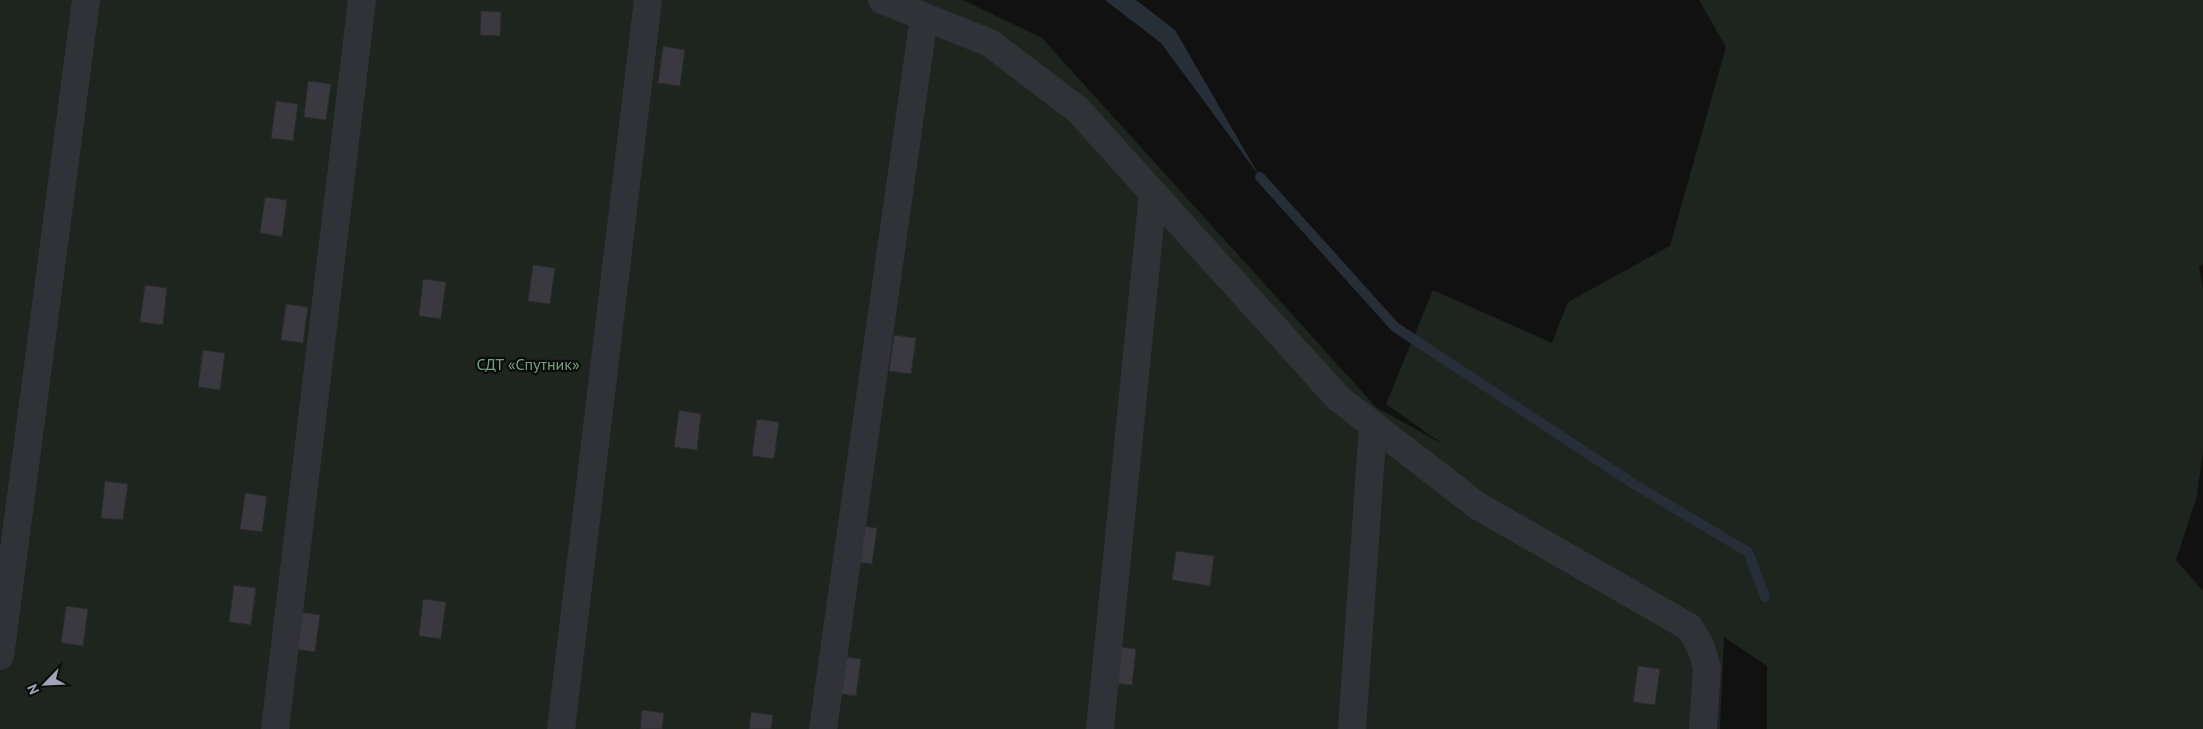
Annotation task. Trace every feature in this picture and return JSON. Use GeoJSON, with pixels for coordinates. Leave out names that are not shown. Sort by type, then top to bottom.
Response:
{"type":"FeatureCollection","features":[{"type":"Feature","properties":{"kind":"lane"},"geometry":{"type":"LineString","coordinates":[[0,656],[86,0]]}},
{"type":"Feature","properties":{"kind":"lane"},"geometry":{"type":"LineString","coordinates":[[275,729],[362,0]]}},
{"type":"Feature","properties":{"kind":"lane"},"geometry":{"type":"LineString","coordinates":[[561,729],[648,0]]}},
{"type":"Feature","properties":{"kind":"lane"},"geometry":{"type":"LineString","coordinates":[[882,0],[990,43],[1078,110],[1338,398],[1478,506],[1689,627],[1700,645],[1708,667],[1703,729]]}},
{"type":"Feature","properties":{"kind":"lane"},"geometry":{"type":"LineString","coordinates":[[823,729],[924,17]]}},
{"type":"Feature","properties":{"kind":"lane"},"geometry":{"type":"LineString","coordinates":[[1100,729],[1153,193]]}},
{"type":"Feature","properties":{"kind":"lane"},"geometry":{"type":"LineString","coordinates":[[1352,729],[1373,425]]}},
{"type":"Feature","properties":{"kind":"green space","name":"СДТ «Спутник»"},"geometry":{"type":"Polygon","coordinates":[[[0,0],[963,0],[1042,38],[1376,407],[1444,445],[1386,404],[1433,290],[1552,343],[1568,302],[1670,246],[1726,47],[1699,0],[2203,0],[2203,263],[2199,267],[2203,289],[2203,450],[2197,496],[2176,560],[2203,591],[2203,729],[1767,729],[1767,666],[1724,637],[1720,729],[0,729],[0,0]]]}},
{"type":"Feature","properties":{"kind":"shaded area"},"geometry":{"type":"Polygon","coordinates":[[[1105,0],[1136,0],[1175,30],[1260,177],[1161,43],[1105,0]]]}},
{"type":"Feature","properties":{"kind":"building"},"geometry":{"type":"Polygon","coordinates":[[[481,11],[501,12],[500,36],[480,35],[481,11]]]}},
{"type":"Feature","properties":{"kind":"building"},"geometry":{"type":"Polygon","coordinates":[[[663,46],[685,50],[680,86],[658,83],[663,46]]]}},
{"type":"Feature","properties":{"kind":"building"},"geometry":{"type":"Polygon","coordinates":[[[308,81],[331,84],[326,120],[304,117],[308,81]]]}},
{"type":"Feature","properties":{"kind":"building"},"geometry":{"type":"Polygon","coordinates":[[[276,101],[298,104],[293,141],[271,138],[276,101]]]}},
{"type":"Feature","properties":{"kind":"building"},"geometry":{"type":"Polygon","coordinates":[[[265,197],[287,200],[282,237],[260,233],[265,197]]]}},
{"type":"Feature","properties":{"kind":"building"},"geometry":{"type":"Polygon","coordinates":[[[533,265],[555,268],[550,304],[528,301],[533,265]]]}},
{"type":"Feature","properties":{"kind":"building"},"geometry":{"type":"Polygon","coordinates":[[[423,279],[446,282],[441,319],[419,316],[423,279]]]}},
{"type":"Feature","properties":{"kind":"building"},"geometry":{"type":"Polygon","coordinates":[[[145,285],[167,288],[163,325],[140,322],[145,285]]]}},
{"type":"Feature","properties":{"kind":"building"},"geometry":{"type":"Polygon","coordinates":[[[286,304],[308,307],[303,343],[281,340],[286,304]]]}},
{"type":"Feature","properties":{"kind":"building"},"geometry":{"type":"Polygon","coordinates":[[[894,335],[916,338],[911,374],[889,371],[894,335]]]}},
{"type":"Feature","properties":{"kind":"building"},"geometry":{"type":"Polygon","coordinates":[[[203,350],[225,353],[220,390],[198,387],[203,350]]]}},
{"type":"Feature","properties":{"kind":"building"},"geometry":{"type":"Polygon","coordinates":[[[679,410],[701,414],[697,450],[674,447],[679,410]]]}},
{"type":"Feature","properties":{"kind":"building"},"geometry":{"type":"Polygon","coordinates":[[[757,419],[779,422],[774,459],[752,456],[757,419]]]}},
{"type":"Feature","properties":{"kind":"building"},"geometry":{"type":"Polygon","coordinates":[[[105,481],[128,484],[123,520],[101,518],[105,481]]]}},
{"type":"Feature","properties":{"kind":"building"},"geometry":{"type":"Polygon","coordinates":[[[245,493],[267,496],[262,532],[240,529],[245,493]]]}},
{"type":"Feature","properties":{"kind":"building"},"geometry":{"type":"Polygon","coordinates":[[[855,525],[877,528],[872,564],[850,561],[855,525]]]}},
{"type":"Feature","properties":{"kind":"building"},"geometry":{"type":"Polygon","coordinates":[[[1176,551],[1214,556],[1210,586],[1172,580],[1176,551]]]}},
{"type":"Feature","properties":{"kind":"building"},"geometry":{"type":"Polygon","coordinates":[[[234,585],[256,588],[251,625],[229,622],[234,585]]]}},
{"type":"Feature","properties":{"kind":"building"},"geometry":{"type":"Polygon","coordinates":[[[423,599],[446,602],[441,639],[419,636],[423,599]]]}},
{"type":"Feature","properties":{"kind":"building"},"geometry":{"type":"Polygon","coordinates":[[[66,606],[88,609],[83,646],[61,643],[66,606]]]}},
{"type":"Feature","properties":{"kind":"building"},"geometry":{"type":"Polygon","coordinates":[[[298,612],[320,615],[315,652],[293,649],[298,612]]]}},
{"type":"Feature","properties":{"kind":"building"},"geometry":{"type":"Polygon","coordinates":[[[1114,646],[1136,649],[1132,685],[1109,683],[1114,646]]]}},
{"type":"Feature","properties":{"kind":"building"},"geometry":{"type":"Polygon","coordinates":[[[839,656],[861,659],[856,696],[834,693],[839,656]]]}},
{"type":"Feature","properties":{"kind":"building"},"geometry":{"type":"Polygon","coordinates":[[[1638,666],[1660,669],[1655,705],[1633,702],[1638,666]]]}},
{"type":"Feature","properties":{"kind":"building"},"geometry":{"type":"Polygon","coordinates":[[[642,710],[664,713],[662,729],[640,729],[642,710]]]}},
{"type":"Feature","properties":{"kind":"building"},"geometry":{"type":"Polygon","coordinates":[[[751,712],[773,715],[771,729],[749,729],[751,712]]]}},
{"type":"Feature","properties":{"kind":"waterway"},"geometry":{"type":"LineString","coordinates":[[1260,177],[1395,327],[1637,486],[1748,552],[1765,597]]}}]}
